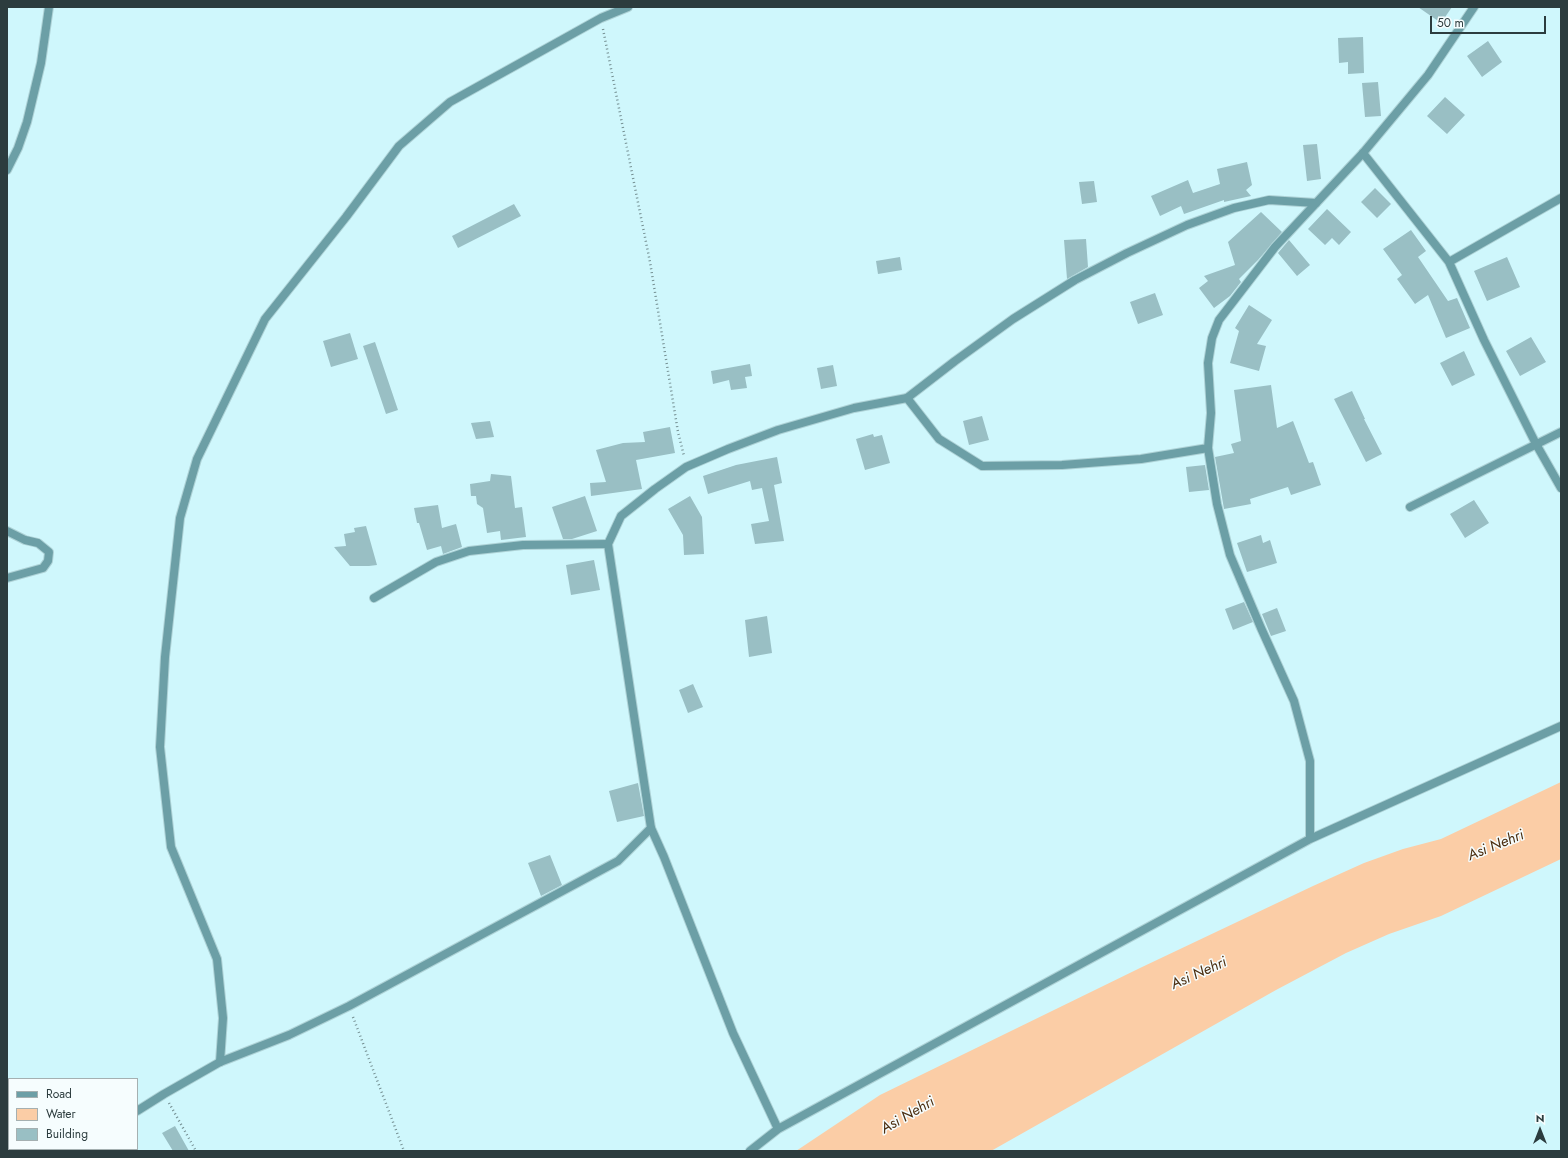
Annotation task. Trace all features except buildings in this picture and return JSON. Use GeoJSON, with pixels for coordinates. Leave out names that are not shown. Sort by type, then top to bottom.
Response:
{"type":"FeatureCollection","features":[{"type":"Feature","properties":{"kind":"street"},"geometry":{"type":"LineString","coordinates":[[7,170],[18,148],[27,122],[41,63],[49,7]]}},
{"type":"Feature","properties":{"kind":"street"},"geometry":{"type":"LineString","coordinates":[[220,1062],[224,1018],[217,959],[171,847],[160,747],[165,658],[180,518],[197,459],[265,319],[346,217],[399,146],[450,102],[601,18],[628,7]]}},
{"type":"Feature","properties":{"kind":"street"},"geometry":{"type":"LineString","coordinates":[[1310,839],[1310,761],[1294,701],[1230,555],[1217,504],[1208,448],[1211,413],[1208,363],[1212,338],[1219,320],[1275,247],[1363,153],[1428,75],[1474,7]]}},
{"type":"Feature","properties":{"kind":"street"},"geometry":{"type":"LineString","coordinates":[[1363,153],[1449,262],[1484,340],[1536,444],[1561,488]]}},
{"type":"Feature","properties":{"kind":"street"},"geometry":{"type":"LineString","coordinates":[[1449,262],[1561,198]]}},
{"type":"Feature","properties":{"kind":"street"},"geometry":{"type":"LineString","coordinates":[[778,1129],[733,1033],[664,857],[651,828],[608,544],[621,516],[686,467],[728,449],[778,430],[854,408],[907,398],[1013,319],[1075,280],[1187,225],[1234,208],[1269,200],[1316,203]]}},
{"type":"Feature","properties":{"kind":"street"},"geometry":{"type":"LineString","coordinates":[[907,398],[939,439],[982,466],[1062,464],[1141,459],[1208,448]]}},
{"type":"Feature","properties":{"kind":"street"},"geometry":{"type":"LineString","coordinates":[[1410,507],[1561,432]]}},
{"type":"Feature","properties":{"kind":"street"},"geometry":{"type":"LineString","coordinates":[[7,531],[25,540],[38,543],[49,552],[48,561],[43,568],[7,578]]}},
{"type":"Feature","properties":{"kind":"street"},"geometry":{"type":"LineString","coordinates":[[374,598],[436,562],[469,551],[523,545],[608,544]]}},
{"type":"Feature","properties":{"kind":"street"},"geometry":{"type":"LineString","coordinates":[[750,1151],[778,1129],[1310,839],[1561,726]]}},
{"type":"Feature","properties":{"kind":"street"},"geometry":{"type":"LineString","coordinates":[[138,1110],[220,1062],[289,1035],[349,1006],[618,862],[651,828]]}},
{"type":"Feature","properties":{"kind":"path"},"geometry":{"type":"LineString","coordinates":[[601,18],[650,262],[678,432],[686,467]]}},
{"type":"Feature","properties":{"kind":"path"},"geometry":{"type":"LineString","coordinates":[[349,1006],[404,1151]]}},
{"type":"Feature","properties":{"kind":"path"},"geometry":{"type":"LineString","coordinates":[[164,1094],[196,1151]]}},
{"type":"Feature","properties":{"kind":"water","name":"Asi Nehri"},"geometry":{"type":"Polygon","coordinates":[[[1561,782],[1561,859],[1441,916],[1389,934],[1346,953],[1276,990],[991,1151],[796,1151],[880,1095],[1140,968],[1364,863],[1403,849],[1441,839],[1561,782]]]}}]}
